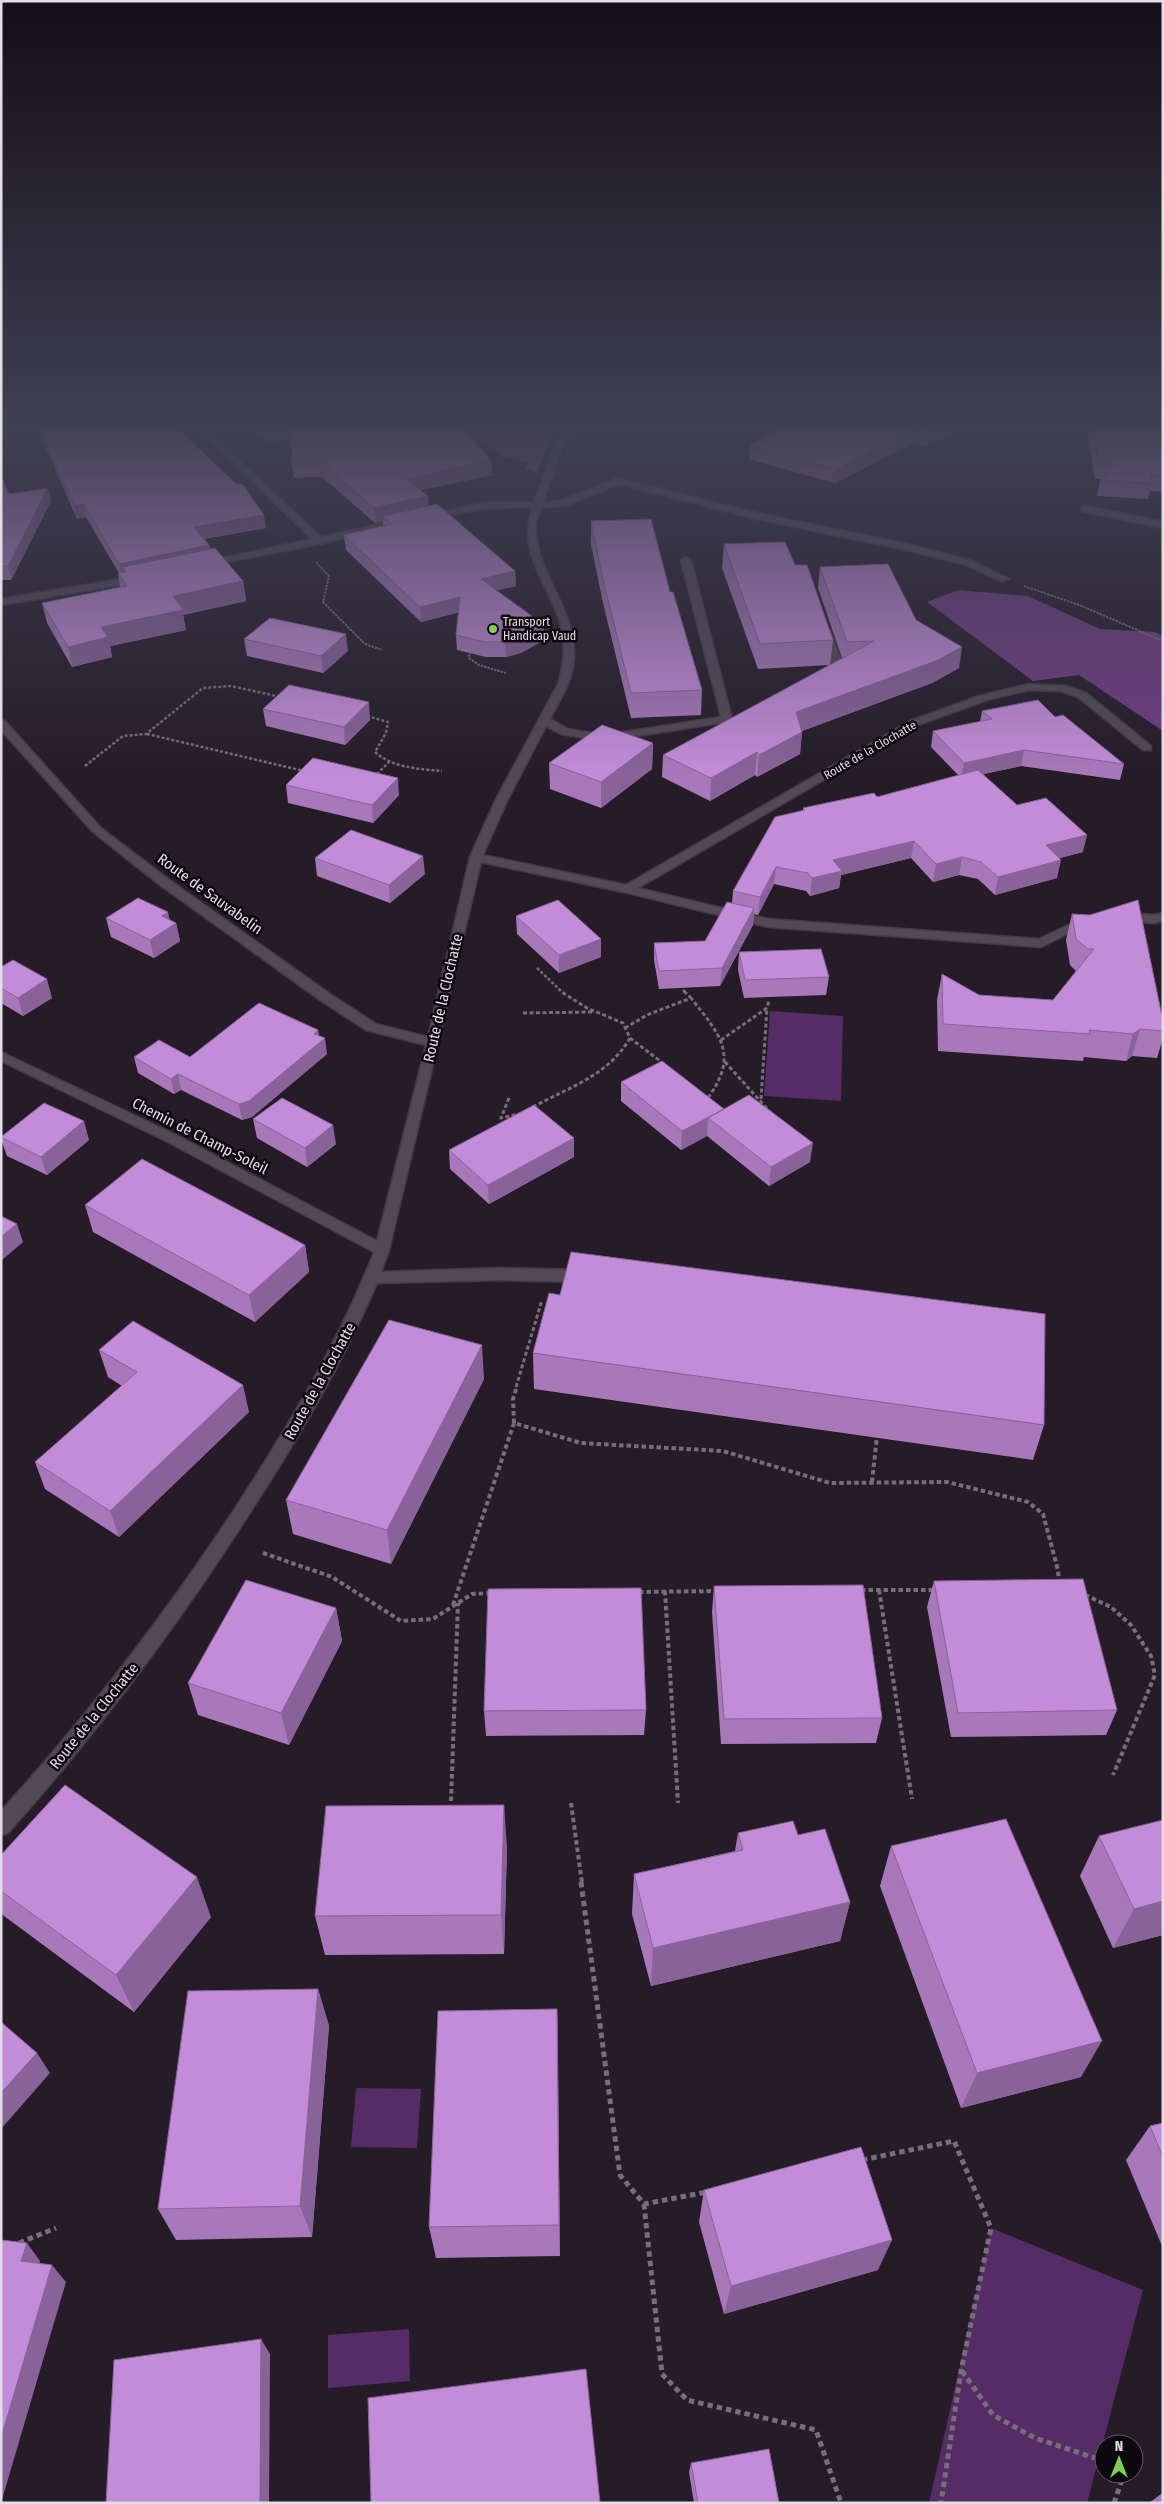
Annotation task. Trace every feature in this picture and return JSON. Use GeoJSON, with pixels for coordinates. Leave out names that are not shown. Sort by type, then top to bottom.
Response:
{"type":"FeatureCollection","features":[{"type":"Feature","properties":{"kind":"street"},"geometry":{"type":"LineString","coordinates":[[198,566],[313,543]]}},
{"type":"Feature","properties":{"kind":"street","name":"Route de la Clochatte"},"geometry":{"type":"LineString","coordinates":[[1,1826],[42,1782],[183,1602],[298,1425],[354,1322],[382,1250],[434,1043],[476,857],[502,799],[564,684],[568,667],[569,643],[565,621],[532,543]]}},
{"type":"Feature","properties":{"kind":"street"},"geometry":{"type":"LineString","coordinates":[[885,543],[969,563],[1004,579]]}},
{"type":"Feature","properties":{"kind":"street"},"geometry":{"type":"LineString","coordinates":[[544,720],[565,732],[604,738],[732,717],[686,560]]}},
{"type":"Feature","properties":{"kind":"street"},"geometry":{"type":"LineString","coordinates":[[1,602],[153,576]]}},
{"type":"Feature","properties":{"kind":"street"},"geometry":{"type":"LineString","coordinates":[[813,680],[839,669],[823,622]]}},
{"type":"Feature","properties":{"kind":"street","name":"Route de la Clochatte"},"geometry":{"type":"LineString","coordinates":[[628,889],[914,723],[983,698],[1028,687],[1062,688],[1082,695],[1147,748]]}},
{"type":"Feature","properties":{"kind":"street","name":"Route de Sauvabelin"},"geometry":{"type":"LineString","coordinates":[[1,723],[97,830],[164,882],[370,1027],[434,1043]]}},
{"type":"Feature","properties":{"kind":"street"},"geometry":{"type":"LineString","coordinates":[[476,857],[628,889],[768,923],[1041,942],[1103,916],[1154,919],[1163,917]]}},
{"type":"Feature","properties":{"kind":"street","name":"Chemin de Champ-Soleil"},"geometry":{"type":"LineString","coordinates":[[1,1056],[173,1139],[382,1250]]}},
{"type":"Feature","properties":{"kind":"street"},"geometry":{"type":"LineString","coordinates":[[372,1278],[549,1274],[596,1277]]}},
{"type":"Feature","properties":{"kind":"path"},"geometry":{"type":"LineString","coordinates":[[301,546],[329,576],[323,602],[365,644],[382,650]]}},
{"type":"Feature","properties":{"kind":"path"},"geometry":{"type":"LineString","coordinates":[[1004,579],[1079,605],[1163,641]]}},
{"type":"Feature","properties":{"kind":"path"},"geometry":{"type":"LineString","coordinates":[[471,651],[468,656],[474,664],[506,673]]}},
{"type":"Feature","properties":{"kind":"path"},"geometry":{"type":"LineString","coordinates":[[146,734],[203,688],[231,686],[287,698]]}},
{"type":"Feature","properties":{"kind":"path"},"geometry":{"type":"LineString","coordinates":[[361,714],[388,722],[386,733],[375,752],[380,758],[418,768],[442,771]]}},
{"type":"Feature","properties":{"kind":"path"},"geometry":{"type":"LineString","coordinates":[[85,766],[123,736],[146,734],[308,772]]}},
{"type":"Feature","properties":{"kind":"path"},"geometry":{"type":"LineString","coordinates":[[372,779],[390,761]]}},
{"type":"Feature","properties":{"kind":"path"},"geometry":{"type":"LineString","coordinates":[[537,968],[548,983],[594,1012],[623,1023],[630,1038],[667,1067]]}},
{"type":"Feature","properties":{"kind":"path"},"geometry":{"type":"LineString","coordinates":[[683,990],[722,1040],[725,1062],[719,1086],[707,1100],[702,1102]]}},
{"type":"Feature","properties":{"kind":"path"},"geometry":{"type":"LineString","coordinates":[[625,1028],[647,1015],[680,1000],[691,998]]}},
{"type":"Feature","properties":{"kind":"path"},"geometry":{"type":"LineString","coordinates":[[761,1099],[769,1000]]}},
{"type":"Feature","properties":{"kind":"path"},"geometry":{"type":"LineString","coordinates":[[722,1040],[767,1008]]}},
{"type":"Feature","properties":{"kind":"path"},"geometry":{"type":"LineString","coordinates":[[523,1013],[594,1012]]}},
{"type":"Feature","properties":{"kind":"path"},"geometry":{"type":"LineString","coordinates":[[528,1109],[559,1092],[588,1080],[616,1059],[630,1038]]}},
{"type":"Feature","properties":{"kind":"path"},"geometry":{"type":"LineString","coordinates":[[725,1062],[761,1099],[775,1118]]}},
{"type":"Feature","properties":{"kind":"path"},"geometry":{"type":"LineString","coordinates":[[700,1094],[707,1100]]}},
{"type":"Feature","properties":{"kind":"path"},"geometry":{"type":"LineString","coordinates":[[509,1098],[501,1118],[520,1114]]}},
{"type":"Feature","properties":{"kind":"path"},"geometry":{"type":"LineString","coordinates":[[453,1605],[514,1423],[513,1400],[549,1274]]}},
{"type":"Feature","properties":{"kind":"path"},"geometry":{"type":"LineString","coordinates":[[514,1423],[581,1443],[723,1452],[830,1483],[947,1482],[1028,1502],[1042,1514],[1058,1570],[1060,1591]]}},
{"type":"Feature","properties":{"kind":"path"},"geometry":{"type":"LineString","coordinates":[[872,1482],[877,1434]]}},
{"type":"Feature","properties":{"kind":"path"},"geometry":{"type":"LineString","coordinates":[[263,1553],[332,1577],[401,1621],[433,1619],[472,1594],[491,1593]]}},
{"type":"Feature","properties":{"kind":"path"},"geometry":{"type":"LineString","coordinates":[[860,1590],[946,1590]]}},
{"type":"Feature","properties":{"kind":"path"},"geometry":{"type":"LineString","coordinates":[[879,1590],[912,1799]]}},
{"type":"Feature","properties":{"kind":"path"},"geometry":{"type":"LineString","coordinates":[[665,1591],[678,1803]]}},
{"type":"Feature","properties":{"kind":"path"},"geometry":{"type":"LineString","coordinates":[[637,1592],[724,1591]]}},
{"type":"Feature","properties":{"kind":"path"},"geometry":{"type":"LineString","coordinates":[[1076,1594],[1085,1595],[1111,1607],[1131,1625],[1151,1656],[1154,1675],[1113,1776]]}},
{"type":"Feature","properties":{"kind":"path"},"geometry":{"type":"LineString","coordinates":[[451,1801],[458,1602]]}},
{"type":"Feature","properties":{"kind":"path"},"geometry":{"type":"LineString","coordinates":[[571,1803],[620,2175],[644,2204],[662,2374],[687,2400],[816,2430],[841,2503]]}},
{"type":"Feature","properties":{"kind":"path"},"geometry":{"type":"LineString","coordinates":[[857,2161],[954,2141],[991,2228],[961,2371],[941,2503]]}},
{"type":"Feature","properties":{"kind":"path"},"geometry":{"type":"LineString","coordinates":[[644,2204],[712,2190]]}},
{"type":"Feature","properties":{"kind":"path"},"geometry":{"type":"LineString","coordinates":[[15,2243],[22,2244],[56,2228]]}},
{"type":"Feature","properties":{"kind":"path"},"geometry":{"type":"LineString","coordinates":[[961,2371],[993,2415],[1035,2438],[1094,2458]]}},
{"type":"Feature","properties":{"kind":"path"},"geometry":{"type":"LineString","coordinates":[[1114,2503],[1121,2484]]}},
{"type":"Feature","properties":{"kind":"shaded area"},"geometry":{"type":"Polygon","coordinates":[[[958,590],[1028,596],[1100,629],[1155,632],[1163,636],[1163,731],[1079,675],[1033,681],[927,602],[958,590]]]}},
{"type":"Feature","properties":{"kind":"shaded area"},"geometry":{"type":"Polygon","coordinates":[[[770,1011],[843,1016],[841,1101],[764,1096],[770,1011]]]}},
{"type":"Feature","properties":{"kind":"shaded area"},"geometry":{"type":"Polygon","coordinates":[[[356,2088],[421,2089],[417,2148],[351,2147],[356,2088]]]}},
{"type":"Feature","properties":{"kind":"shaded area"},"geometry":{"type":"Polygon","coordinates":[[[991,2228],[1143,2290],[1105,2434],[1094,2434],[1094,2476],[1087,2503],[929,2503],[991,2228]]]}},
{"type":"Feature","properties":{"kind":"shaded area"},"geometry":{"type":"Polygon","coordinates":[[[409,2329],[410,2381],[328,2388],[328,2335],[409,2329]]]}},
{"type":"Feature","properties":{"kind":"building"},"geometry":{"type":"Polygon","coordinates":[[[1,543],[20,543],[8,566],[1,566],[1,543]]]}},
{"type":"Feature","properties":{"kind":"building"},"geometry":{"type":"Polygon","coordinates":[[[107,543],[207,543],[209,545],[119,564],[107,543]]]}},
{"type":"Feature","properties":{"kind":"building"},"geometry":{"type":"Polygon","coordinates":[[[352,543],[482,543],[515,571],[481,579],[544,625],[521,638],[505,642],[485,642],[456,635],[460,597],[420,607],[352,543]]]}},
{"type":"Feature","properties":{"kind":"building"},"geometry":{"type":"Polygon","coordinates":[[[596,543],[657,543],[670,592],[673,592],[702,690],[631,693],[596,543]]]}},
{"type":"Feature","properties":{"kind":"building"},"geometry":{"type":"Polygon","coordinates":[[[785,543],[795,565],[807,565],[833,640],[760,644],[724,544],[785,543]]]}},
{"type":"Feature","properties":{"kind":"building"},"geometry":{"type":"Polygon","coordinates":[[[215,548],[243,581],[173,596],[183,610],[101,627],[108,637],[68,647],[42,603],[127,586],[118,573],[126,572],[123,567],[215,548]]]}},
{"type":"Feature","properties":{"kind":"building"},"geometry":{"type":"Polygon","coordinates":[[[888,564],[916,620],[962,647],[936,661],[796,712],[802,732],[759,755],[757,752],[711,778],[663,755],[874,641],[847,642],[820,567],[888,564]]]}},
{"type":"Feature","properties":{"kind":"building"},"geometry":{"type":"Polygon","coordinates":[[[270,618],[346,634],[321,656],[244,639],[270,618]]]}},
{"type":"Feature","properties":{"kind":"building"},"geometry":{"type":"Polygon","coordinates":[[[289,685],[369,702],[344,727],[263,709],[289,685]]]}},
{"type":"Feature","properties":{"kind":"building"},"geometry":{"type":"Polygon","coordinates":[[[1038,700],[1055,717],[1063,715],[1124,764],[1024,750],[964,763],[933,731],[992,719],[982,711],[1038,700]]]}},
{"type":"Feature","properties":{"kind":"building"},"geometry":{"type":"Polygon","coordinates":[[[602,725],[653,743],[601,782],[549,763],[602,725]]]}},
{"type":"Feature","properties":{"kind":"building"},"geometry":{"type":"Polygon","coordinates":[[[313,758],[398,778],[372,805],[286,785],[313,758]]]}},
{"type":"Feature","properties":{"kind":"building"},"geometry":{"type":"Polygon","coordinates":[[[978,770],[1017,805],[1046,798],[1087,835],[1046,845],[1061,860],[998,877],[981,862],[962,857],[936,864],[914,841],[833,860],[842,871],[812,878],[808,873],[776,867],[760,897],[733,891],[775,817],[805,810],[803,808],[874,793],[877,797],[978,770]]]}},
{"type":"Feature","properties":{"kind":"building"},"geometry":{"type":"Polygon","coordinates":[[[351,830],[423,856],[389,885],[315,858],[351,830]]]}},
{"type":"Feature","properties":{"kind":"building"},"geometry":{"type":"Polygon","coordinates":[[[138,898],[168,912],[162,916],[176,923],[150,940],[106,918],[138,898]]]}},
{"type":"Feature","properties":{"kind":"building"},"geometry":{"type":"Polygon","coordinates":[[[558,900],[601,939],[559,955],[516,916],[558,900]]]}},
{"type":"Feature","properties":{"kind":"building"},"geometry":{"type":"Polygon","coordinates":[[[1138,900],[1163,1021],[1163,1031],[1140,1029],[1133,1034],[1089,1030],[1090,1034],[943,1024],[942,974],[979,995],[1053,1000],[1094,949],[1088,949],[1076,939],[1072,914],[1090,915],[1138,900]]]}},
{"type":"Feature","properties":{"kind":"building"},"geometry":{"type":"Polygon","coordinates":[[[727,902],[754,908],[722,968],[659,971],[654,943],[705,941],[727,902]]]}},
{"type":"Feature","properties":{"kind":"building"},"geometry":{"type":"Polygon","coordinates":[[[821,949],[829,977],[745,980],[739,952],[821,949]]]}},
{"type":"Feature","properties":{"kind":"building"},"geometry":{"type":"Polygon","coordinates":[[[13,960],[47,979],[18,998],[1,988],[1,967],[13,960]]]}},
{"type":"Feature","properties":{"kind":"building"},"geometry":{"type":"Polygon","coordinates":[[[259,1003],[318,1030],[314,1034],[325,1038],[249,1101],[239,1104],[178,1074],[171,1079],[134,1057],[159,1040],[190,1057],[259,1003]]]}},
{"type":"Feature","properties":{"kind":"building"},"geometry":{"type":"Polygon","coordinates":[[[662,1061],[724,1109],[682,1131],[621,1082],[662,1061]]]}},
{"type":"Feature","properties":{"kind":"building"},"geometry":{"type":"Polygon","coordinates":[[[749,1095],[813,1143],[771,1167],[708,1118],[749,1095]]]}},
{"type":"Feature","properties":{"kind":"building"},"geometry":{"type":"Polygon","coordinates":[[[282,1098],[333,1125],[305,1148],[253,1119],[282,1098]]]}},
{"type":"Feature","properties":{"kind":"building"},"geometry":{"type":"Polygon","coordinates":[[[44,1103],[84,1121],[41,1157],[1,1137],[44,1103]]]}},
{"type":"Feature","properties":{"kind":"building"},"geometry":{"type":"Polygon","coordinates":[[[534,1105],[574,1138],[488,1185],[449,1150],[534,1105]]]}},
{"type":"Feature","properties":{"kind":"building"},"geometry":{"type":"Polygon","coordinates":[[[142,1159],[305,1245],[249,1295],[85,1205],[142,1159]]]}},
{"type":"Feature","properties":{"kind":"building"},"geometry":{"type":"Polygon","coordinates":[[[1,1216],[17,1224],[1,1237],[1,1216]]]}},
{"type":"Feature","properties":{"kind":"building"},"geometry":{"type":"Polygon","coordinates":[[[571,1252],[1045,1314],[1044,1425],[533,1353],[549,1293],[560,1295],[571,1252]]]}},
{"type":"Feature","properties":{"kind":"building"},"geometry":{"type":"Polygon","coordinates":[[[389,1320],[482,1345],[387,1530],[286,1500],[389,1320]]]}},
{"type":"Feature","properties":{"kind":"building"},"geometry":{"type":"Polygon","coordinates":[[[133,1321],[243,1385],[110,1511],[35,1462],[137,1372],[99,1350],[133,1321]]]}},
{"type":"Feature","properties":{"kind":"building"},"geometry":{"type":"Polygon","coordinates":[[[1083,1579],[1117,1710],[958,1713],[934,1581],[1083,1579]]]}},
{"type":"Feature","properties":{"kind":"building"},"geometry":{"type":"Polygon","coordinates":[[[246,1580],[336,1608],[281,1713],[188,1683],[246,1580]]]}},
{"type":"Feature","properties":{"kind":"building"},"geometry":{"type":"Polygon","coordinates":[[[863,1585],[882,1718],[724,1719],[714,1586],[863,1585]]]}},
{"type":"Feature","properties":{"kind":"building"},"geometry":{"type":"Polygon","coordinates":[[[641,1588],[646,1710],[484,1711],[488,1589],[641,1588]]]}},
{"type":"Feature","properties":{"kind":"building"},"geometry":{"type":"Polygon","coordinates":[[[65,1785],[197,1877],[116,1975],[1,1891],[1,1855],[65,1785]]]}},
{"type":"Feature","properties":{"kind":"building"},"geometry":{"type":"Polygon","coordinates":[[[504,1805],[501,1915],[315,1916],[326,1806],[504,1805]]]}},
{"type":"Feature","properties":{"kind":"building"},"geometry":{"type":"Polygon","coordinates":[[[1006,1819],[1102,2041],[977,2073],[891,1846],[1006,1819]]]}},
{"type":"Feature","properties":{"kind":"building"},"geometry":{"type":"Polygon","coordinates":[[[1163,1820],[1163,1901],[1134,1909],[1099,1836],[1163,1820]]]}},
{"type":"Feature","properties":{"kind":"building"},"geometry":{"type":"Polygon","coordinates":[[[793,1821],[798,1835],[825,1829],[850,1902],[653,1948],[634,1874],[743,1850],[738,1833],[793,1821]]]}},
{"type":"Feature","properties":{"kind":"building"},"geometry":{"type":"Polygon","coordinates":[[[318,1989],[300,2206],[158,2209],[188,1991],[318,1989]]]}},
{"type":"Feature","properties":{"kind":"building"},"geometry":{"type":"Polygon","coordinates":[[[557,2009],[559,2225],[429,2227],[438,2011],[557,2009]]]}},
{"type":"Feature","properties":{"kind":"building"},"geometry":{"type":"Polygon","coordinates":[[[1,2022],[37,2053],[1,2093],[1,2022]]]}},
{"type":"Feature","properties":{"kind":"building"},"geometry":{"type":"Polygon","coordinates":[[[1163,2123],[1163,2157],[1150,2126],[1163,2123]]]}},
{"type":"Feature","properties":{"kind":"building"},"geometry":{"type":"Polygon","coordinates":[[[861,2147],[892,2240],[731,2286],[704,2190],[861,2147]]]}},
{"type":"Feature","properties":{"kind":"building"},"geometry":{"type":"Polygon","coordinates":[[[1,2240],[27,2243],[21,2261],[52,2265],[1,2438],[1,2240]]]}},
{"type":"Feature","properties":{"kind":"building"},"geometry":{"type":"Polygon","coordinates":[[[261,2339],[260,2503],[106,2503],[114,2360],[261,2339]]]}},
{"type":"Feature","properties":{"kind":"building"},"geometry":{"type":"Polygon","coordinates":[[[586,2369],[600,2503],[371,2503],[368,2398],[586,2369]]]}},
{"type":"Feature","properties":{"kind":"building"},"geometry":{"type":"Polygon","coordinates":[[[769,2449],[779,2503],[698,2503],[691,2463],[769,2449]]]}},
{"type":"Feature","properties":{"kind":"place","name":"Transport Handicap Vaud"},"geometry":{"type":"Point","coordinates":[493,629]}}]}
